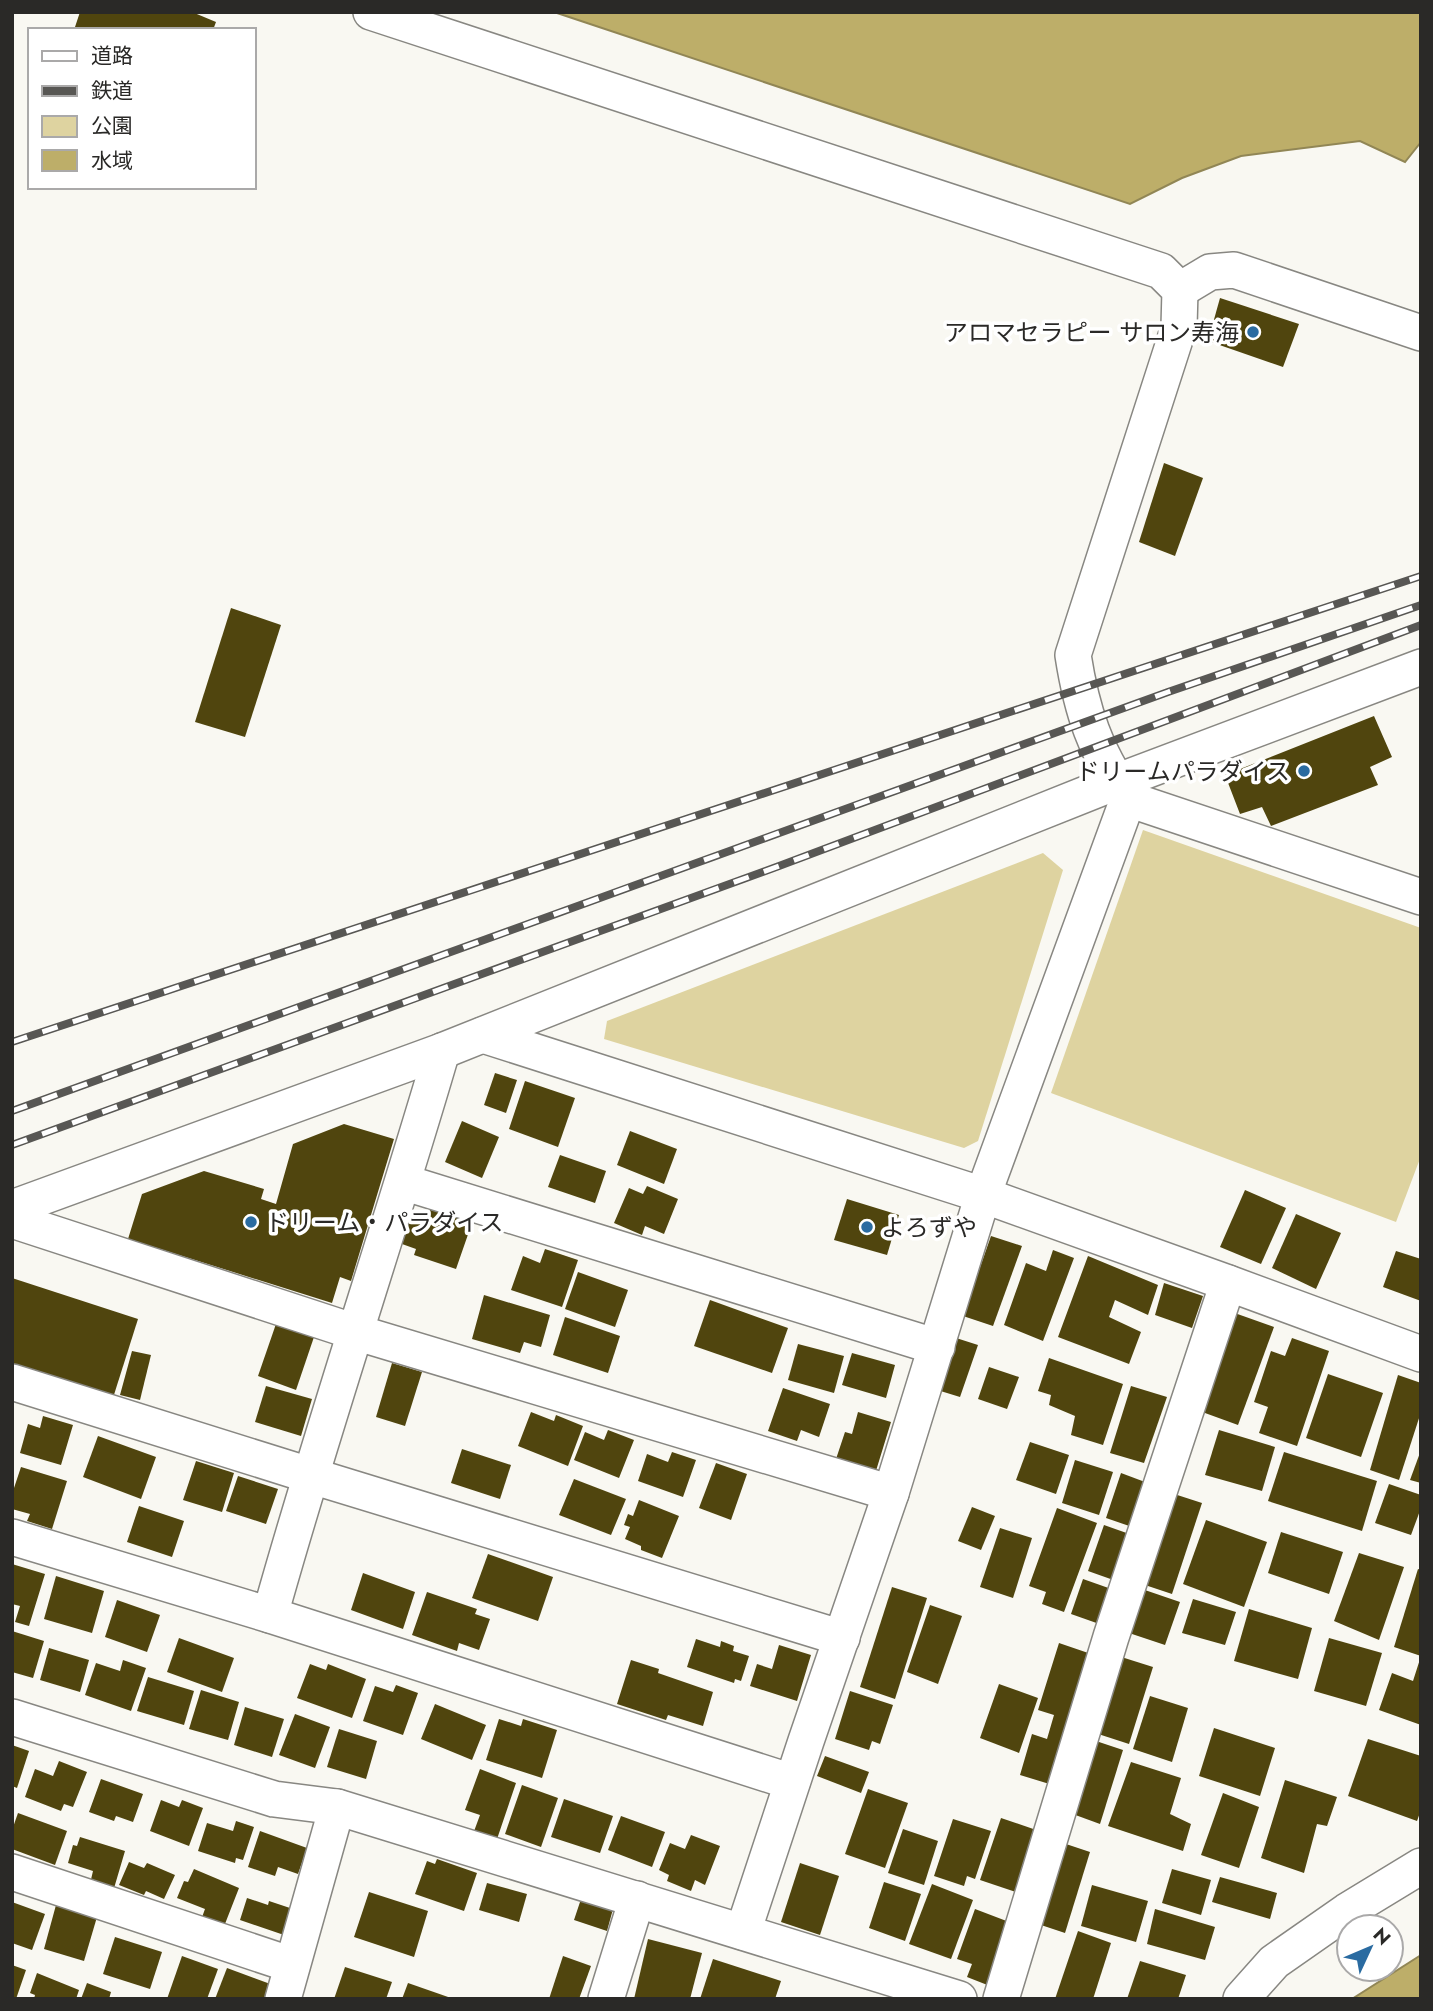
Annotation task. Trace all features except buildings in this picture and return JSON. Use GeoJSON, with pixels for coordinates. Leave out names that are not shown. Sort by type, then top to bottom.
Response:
{"type":"FeatureCollection","features":[{"type":"Feature","properties":{"kind":"street"},"geometry":{"type":"LineString","coordinates":[[371,12],[1161,271],[1181,290],[1179,327],[1073,655],[1080,698],[1095,744],[1122,791],[1421,897]]}},
{"type":"Feature","properties":{"kind":"street"},"geometry":{"type":"LineString","coordinates":[[1181,290],[1210,272],[1234,270],[1421,332]]}},
{"type":"Feature","properties":{"kind":"street"},"geometry":{"type":"LineString","coordinates":[[12,1208],[442,1051],[1122,791],[1421,667]]}},
{"type":"Feature","properties":{"kind":"street"},"geometry":{"type":"LineString","coordinates":[[743,1932],[891,1493],[983,1195],[1122,791]]}},
{"type":"Feature","properties":{"kind":"street"},"geometry":{"type":"LineString","coordinates":[[482,1035],[983,1195],[1421,1354]]}},
{"type":"Feature","properties":{"kind":"street"},"geometry":{"type":"LineString","coordinates":[[270,1615],[309,1475],[404,1182],[442,1051]]}},
{"type":"Feature","properties":{"kind":"street"},"geometry":{"type":"LineString","coordinates":[[404,1182],[937,1347]]}},
{"type":"Feature","properties":{"kind":"street"},"geometry":{"type":"LineString","coordinates":[[12,1220],[355,1332],[891,1493]]}},
{"type":"Feature","properties":{"kind":"street"},"geometry":{"type":"LineString","coordinates":[[1001,1999],[1111,1637],[1228,1283]]}},
{"type":"Feature","properties":{"kind":"street"},"geometry":{"type":"LineString","coordinates":[[12,1382],[842,1638]]}},
{"type":"Feature","properties":{"kind":"street"},"geometry":{"type":"LineString","coordinates":[[12,1536],[270,1615],[792,1782]]}},
{"type":"Feature","properties":{"kind":"street"},"geometry":{"type":"LineString","coordinates":[[12,1717],[274,1799],[337,1807],[958,1999]]}},
{"type":"Feature","properties":{"kind":"street"},"geometry":{"type":"LineString","coordinates":[[12,1871],[290,1989],[337,1807]]}},
{"type":"Feature","properties":{"kind":"street"},"geometry":{"type":"LineString","coordinates":[[1241,1999],[1274,1962],[1347,1911],[1421,1866]]}},
{"type":"Feature","properties":{"kind":"street"},"geometry":{"type":"LineString","coordinates":[[606,1999],[637,1899]]}},
{"type":"Feature","properties":{"kind":"green space"},"geometry":{"type":"Polygon","coordinates":[[[1143,830],[1421,928],[1421,1156],[1396,1222],[1051,1093],[1143,830]]]}},
{"type":"Feature","properties":{"kind":"green space"},"geometry":{"type":"Polygon","coordinates":[[[1043,853],[1063,870],[978,1141],[964,1148],[604,1039],[607,1021],[1043,853]]]}},
{"type":"Feature","properties":{"kind":"water"},"geometry":{"type":"Polygon","coordinates":[[[554,12],[1421,12],[1421,142],[1405,162],[1360,141],[1241,156],[1182,178],[1130,204],[554,12]]]}},
{"type":"Feature","properties":{"kind":"water"},"geometry":{"type":"Polygon","coordinates":[[[1421,1955],[1421,1999],[1352,1999],[1377,1983],[1405,1983],[1405,1965],[1421,1955]]]}},
{"type":"Feature","properties":{"kind":"railway"},"geometry":{"type":"LineString","coordinates":[[12,1042],[1421,576]]}},
{"type":"Feature","properties":{"kind":"railway"},"geometry":{"type":"LineString","coordinates":[[12,1111],[1168,692],[1421,605]]}},
{"type":"Feature","properties":{"kind":"railway"},"geometry":{"type":"LineString","coordinates":[[12,1145],[779,866],[1421,625]]}},
{"type":"Feature","properties":{"kind":"place","name":"アロマセラピー サロン寿海"},"geometry":{"type":"Point","coordinates":[1253,332]}},
{"type":"Feature","properties":{"kind":"place","name":"ドリームパラダイス"},"geometry":{"type":"Point","coordinates":[1304,771]}},
{"type":"Feature","properties":{"kind":"place","name":"ドリーム・パラダイス"},"geometry":{"type":"Point","coordinates":[251,1222]}},
{"type":"Feature","properties":{"kind":"place","name":"よろずや"},"geometry":{"type":"Point","coordinates":[867,1227]}}]}
